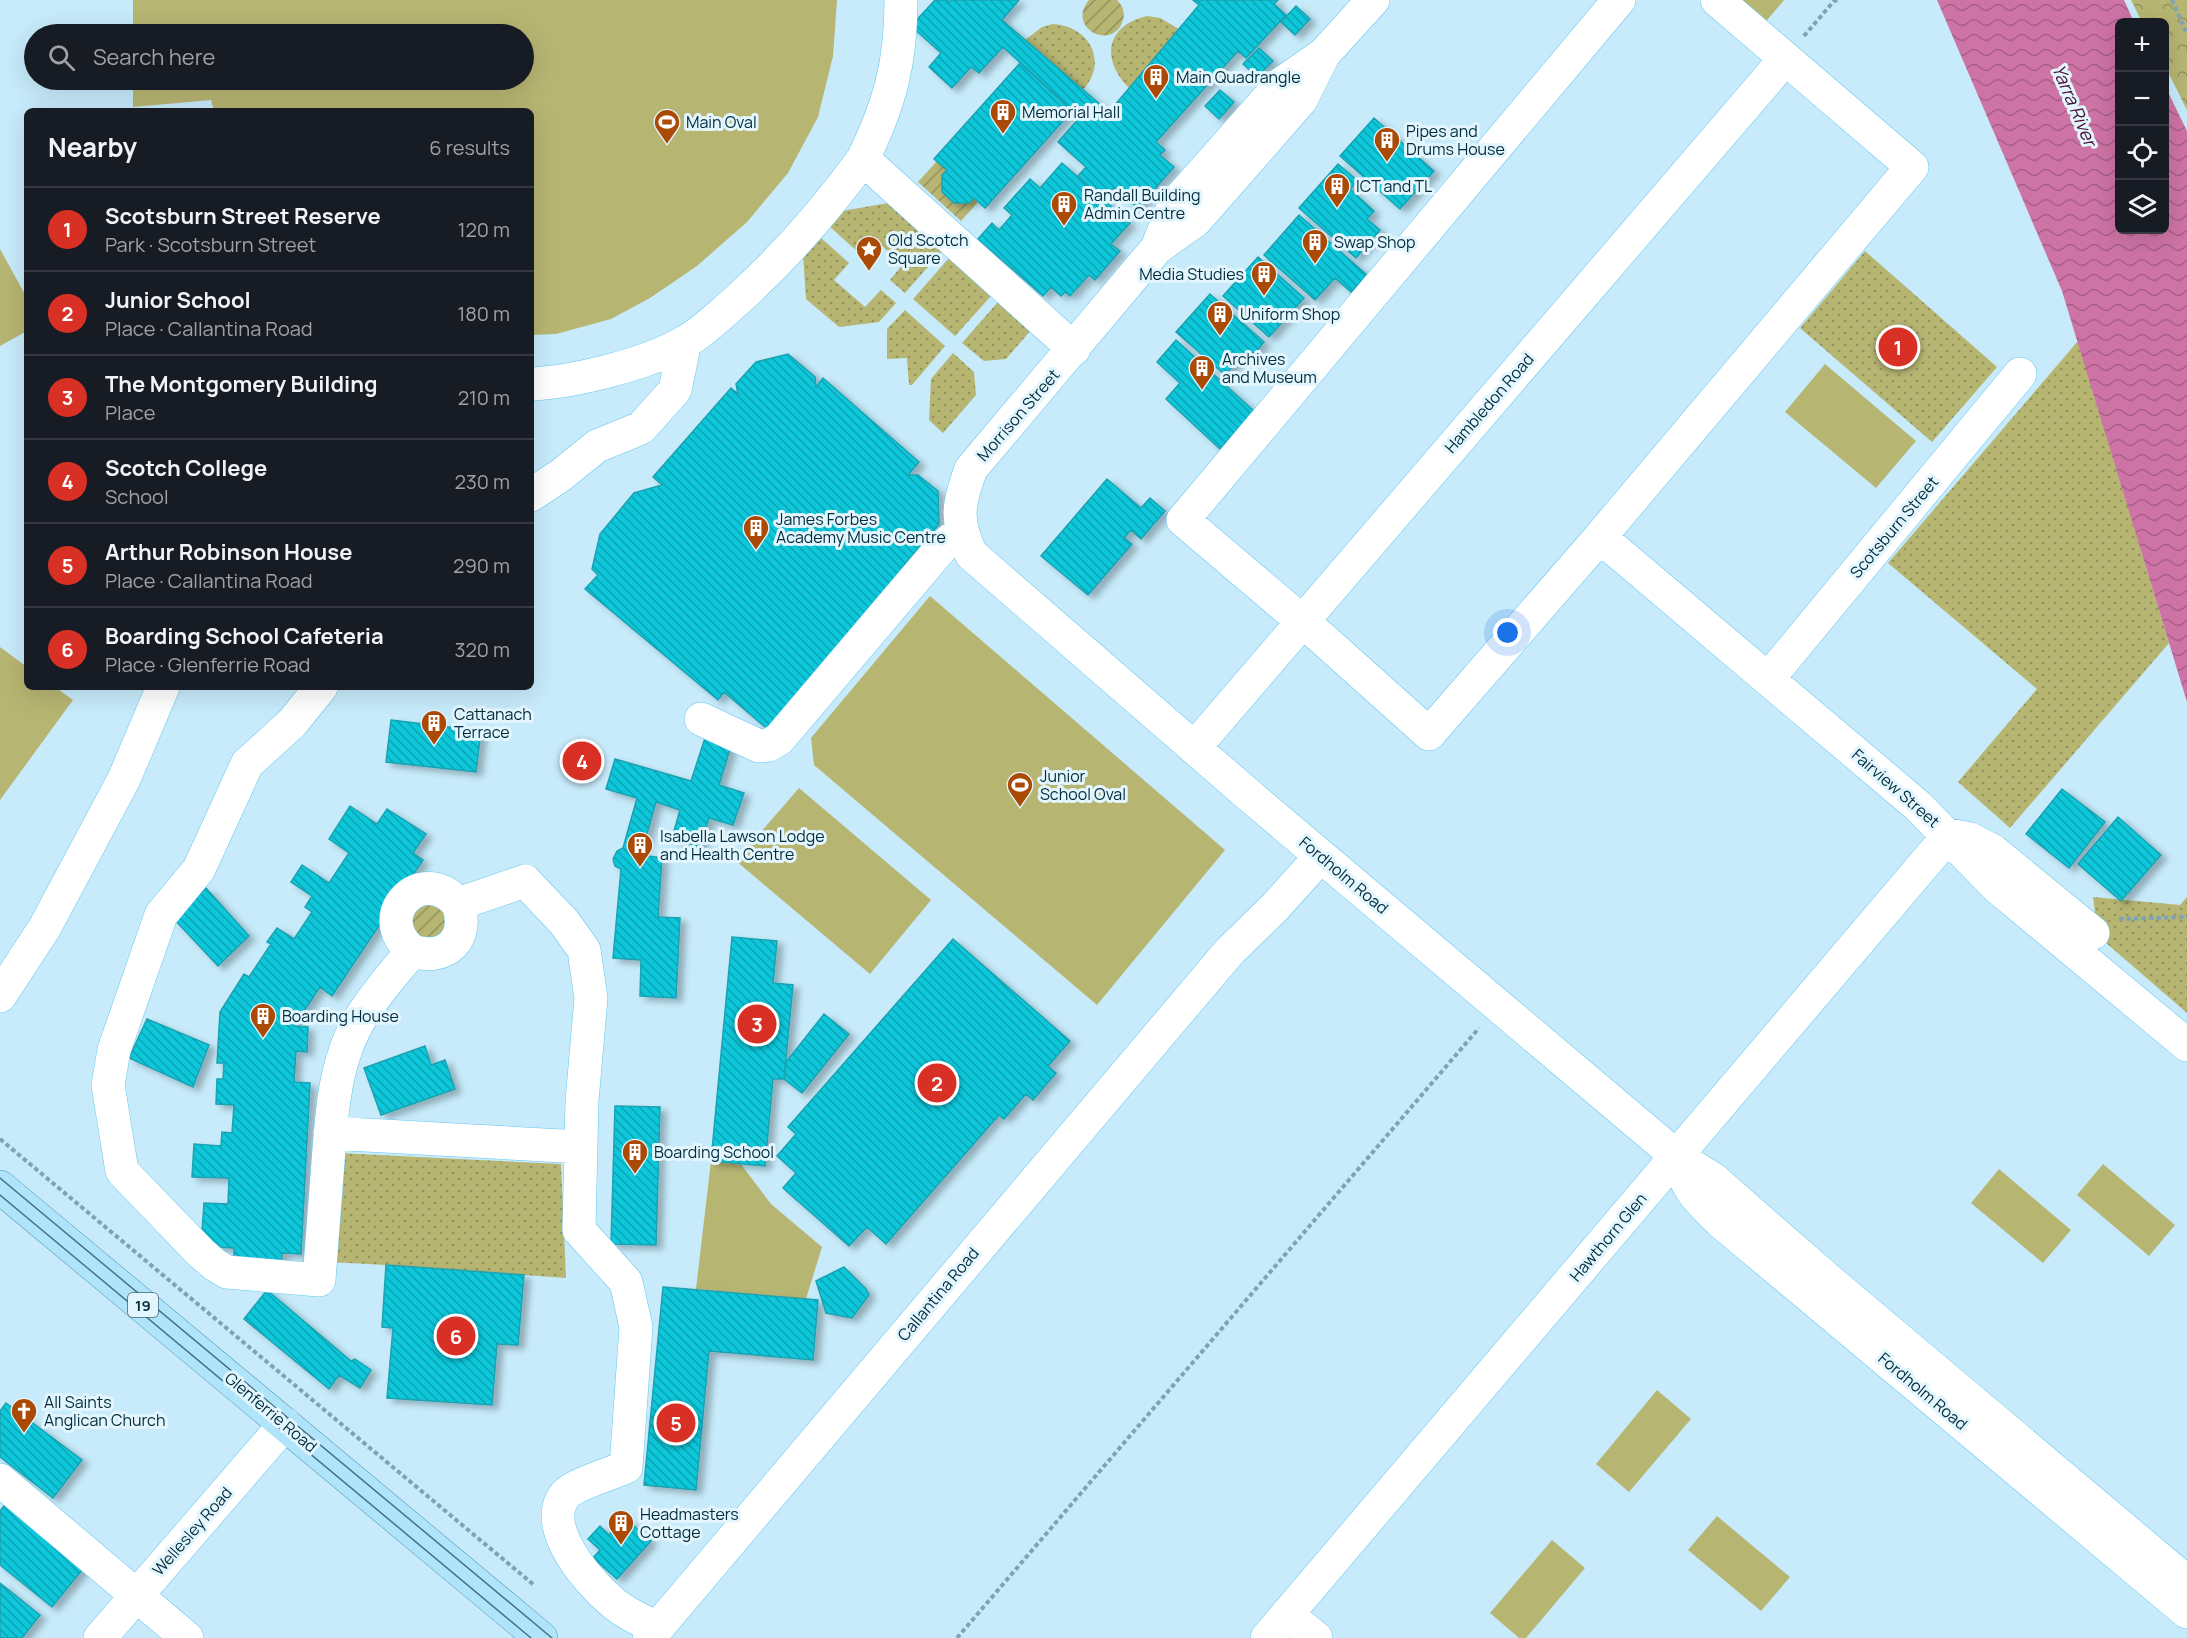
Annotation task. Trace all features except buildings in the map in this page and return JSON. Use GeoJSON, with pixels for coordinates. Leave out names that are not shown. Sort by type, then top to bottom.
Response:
{"type":"FeatureCollection","features":[{"type":"Feature","properties":{"kind":"main road","name":"Glenferrie Road"},"geometry":{"type":"LineString","coordinates":[[0,1186],[541,1638]]}},
{"type":"Feature","properties":{"kind":"street"},"geometry":{"type":"LineString","coordinates":[[534,384],[552,383],[627,365],[685,342],[766,274],[836,196],[863,159],[881,120],[892,88],[901,25],[901,0]]}},
{"type":"Feature","properties":{"kind":"street","name":"Morrison Street"},"geometry":{"type":"LineString","coordinates":[[1014,592],[970,554],[963,536],[959,511],[962,493],[971,469],[1157,248],[1174,206],[1281,84],[1324,54],[1373,0]]}},
{"type":"Feature","properties":{"kind":"street"},"geometry":{"type":"LineString","coordinates":[[1619,0],[1183,520],[1429,734],[1600,537],[1912,167],[1717,0]]}},
{"type":"Feature","properties":{"kind":"street","name":"Hambledon Road"},"geometry":{"type":"LineString","coordinates":[[1194,748],[1785,59]]}},
{"type":"Feature","properties":{"kind":"street"},"geometry":{"type":"LineString","coordinates":[[863,159],[1074,349]]}},
{"type":"Feature","properties":{"kind":"street"},"geometry":{"type":"LineString","coordinates":[[534,493],[597,446],[641,428],[675,390],[685,342]]}},
{"type":"Feature","properties":{"kind":"street","name":"Scotsburn Street"},"geometry":{"type":"LineString","coordinates":[[1767,679],[2020,374]]}},
{"type":"Feature","properties":{"kind":"street"},"geometry":{"type":"LineString","coordinates":[[701,719],[759,746],[770,745],[779,739],[942,547],[953,538],[963,536]]}},
{"type":"Feature","properties":{"kind":"street","name":"Fairview Street"},"geometry":{"type":"LineString","coordinates":[[1600,537],[1918,806],[1949,835],[1980,872],[1997,887],[2187,1045]]}},
{"type":"Feature","properties":{"kind":"street","name":"Fordholm Road"},"geometry":{"type":"LineString","coordinates":[[1014,592],[1498,1006],[1676,1156],[1713,1179],[1841,1291],[2187,1582]]}},
{"type":"Feature","properties":{"kind":"street"},"geometry":{"type":"LineString","coordinates":[[0,996],[45,927],[124,779],[162,690]]}},
{"type":"Feature","properties":{"kind":"street"},"geometry":{"type":"LineString","coordinates":[[319,690],[292,723],[247,764],[199,869],[161,915],[114,1050],[108,1085],[122,1172],[214,1265],[227,1272],[319,1280],[330,1133],[338,1078],[346,1048],[372,1004],[412,951]]}},
{"type":"Feature","properties":{"kind":"street"},"geometry":{"type":"LineString","coordinates":[[1949,835],[1970,839],[1993,851],[2102,926]]}},
{"type":"Feature","properties":{"kind":"street","name":"Hawthorn Glen"},"geometry":{"type":"LineString","coordinates":[[1277,1626],[1949,835]]}},
{"type":"Feature","properties":{"kind":"street","name":"Callantina Road"},"geometry":{"type":"LineString","coordinates":[[653,1633],[1229,952],[1247,915],[1313,849]]}},
{"type":"Feature","properties":{"kind":"street"},"geometry":{"type":"LineString","coordinates":[[458,904],[525,881],[564,922],[584,950],[591,998],[582,1101],[579,1230],[626,1282],[636,1327],[626,1467],[569,1491],[558,1506],[557,1517],[567,1547],[583,1573],[620,1609],[653,1633]]}},
{"type":"Feature","properties":{"kind":"street"},"geometry":{"type":"LineString","coordinates":[[420,889],[442,890],[458,904],[463,925],[459,936],[444,951],[422,954],[412,951],[398,936],[395,926],[401,903],[420,889]]}},
{"type":"Feature","properties":{"kind":"street"},"geometry":{"type":"LineString","coordinates":[[330,1133],[581,1146]]}},
{"type":"Feature","properties":{"kind":"street","name":"Fordholm Road"},"geometry":{"type":"LineString","coordinates":[[1676,1156],[1685,1180],[1695,1197],[1722,1223],[2187,1612]]}},
{"type":"Feature","properties":{"kind":"street","name":"Wellesley Road"},"geometry":{"type":"LineString","coordinates":[[100,1638],[285,1424]]}},
{"type":"Feature","properties":{"kind":"street"},"geometry":{"type":"LineString","coordinates":[[0,1480],[187,1638]]}},
{"type":"Feature","properties":{"kind":"street"},"geometry":{"type":"LineString","coordinates":[[1277,1626],[1316,1638]]}},
{"type":"Feature","properties":{"kind":"path"},"geometry":{"type":"LineString","coordinates":[[1785,59],[1834,1],[1838,0]]}},
{"type":"Feature","properties":{"kind":"path"},"geometry":{"type":"LineString","coordinates":[[2172,0],[2187,34]]}},
{"type":"Feature","properties":{"kind":"path"},"geometry":{"type":"LineString","coordinates":[[2102,926],[2187,917]]}},
{"type":"Feature","properties":{"kind":"path"},"geometry":{"type":"LineString","coordinates":[[957,1638],[1498,1006]]}},
{"type":"Feature","properties":{"kind":"path"},"geometry":{"type":"LineString","coordinates":[[0,1139],[534,1585]]}},
{"type":"Feature","properties":{"kind":"green space","name":"Main Oval"},"geometry":{"type":"Polygon","coordinates":[[[133,0],[837,0],[833,56],[818,117],[788,173],[747,222],[697,266],[650,298],[611,319],[556,334],[534,335],[534,108],[213,108],[211,100],[133,107],[133,90],[534,90],[534,24],[133,24],[133,0]]]}},
{"type":"Feature","properties":{"kind":"green space"},"geometry":{"type":"Polygon","coordinates":[[[1089,0],[1117,0],[1119,2],[1124,16],[1116,31],[1109,35],[1100,35],[1086,27],[1083,10],[1089,0]]]}},
{"type":"Feature","properties":{"kind":"green space"},"geometry":{"type":"Polygon","coordinates":[[[1734,0],[1784,0],[1763,25],[1734,0]]]}},
{"type":"Feature","properties":{"kind":"green space"},"geometry":{"type":"Polygon","coordinates":[[[2131,0],[2187,0],[2187,110],[2169,74],[2169,18],[2140,18],[2131,0]]]}},
{"type":"Feature","properties":{"kind":"green space"},"geometry":{"type":"Polygon","coordinates":[[[1147,16],[1160,18],[1179,29],[1129,88],[1114,66],[1111,56],[1112,45],[1115,36],[1123,28],[1147,16]]]}},
{"type":"Feature","properties":{"kind":"green space"},"geometry":{"type":"Polygon","coordinates":[[[1053,24],[1077,31],[1091,47],[1094,68],[1091,79],[1083,90],[1025,40],[1042,27],[1053,24]]]}},
{"type":"Feature","properties":{"kind":"green space"},"geometry":{"type":"Polygon","coordinates":[[[937,161],[947,170],[942,176],[942,192],[954,203],[969,203],[974,198],[978,202],[961,221],[918,182],[937,161]]]}},
{"type":"Feature","properties":{"kind":"green space"},"geometry":{"type":"Polygon","coordinates":[[[888,203],[942,251],[905,293],[890,280],[903,264],[873,238],[859,253],[829,226],[842,211],[888,203]]]}},
{"type":"Feature","properties":{"kind":"green space"},"geometry":{"type":"Polygon","coordinates":[[[819,236],[849,263],[834,280],[865,307],[881,290],[896,303],[879,322],[839,327],[806,299],[803,255],[819,236]]]}},
{"type":"Feature","properties":{"kind":"green space"},"geometry":{"type":"Polygon","coordinates":[[[0,249],[24,293],[24,333],[0,346],[0,249]]]}},
{"type":"Feature","properties":{"kind":"green space"},"geometry":{"type":"Polygon","coordinates":[[[1865,251],[1997,367],[1932,442],[1800,328],[1865,251]]]}},
{"type":"Feature","properties":{"kind":"green space"},"geometry":{"type":"Polygon","coordinates":[[[950,257],[992,295],[955,336],[913,299],[950,257]]]}},
{"type":"Feature","properties":{"kind":"green space"},"geometry":{"type":"Polygon","coordinates":[[[998,302],[1031,330],[1006,359],[984,361],[962,343],[998,302]]]}},
{"type":"Feature","properties":{"kind":"green space"},"geometry":{"type":"Polygon","coordinates":[[[905,310],[945,346],[912,385],[909,385],[907,358],[887,359],[887,329],[905,310]]]}},
{"type":"Feature","properties":{"kind":"green space"},"geometry":{"type":"Polygon","coordinates":[[[2078,341],[2169,643],[2010,828],[1958,782],[2037,689],[1888,563],[2078,341]]]}},
{"type":"Feature","properties":{"kind":"green space"},"geometry":{"type":"Polygon","coordinates":[[[953,353],[974,372],[976,395],[943,433],[929,420],[931,379],[953,353]]]}},
{"type":"Feature","properties":{"kind":"green space"},"geometry":{"type":"Polygon","coordinates":[[[1825,364],[1916,441],[1876,488],[1785,412],[1825,364]]]}},
{"type":"Feature","properties":{"kind":"green space","name":"Junior School Oval"},"geometry":{"type":"Polygon","coordinates":[[[930,596],[1225,850],[1097,1005],[814,765],[811,738],[930,596]]]}},
{"type":"Feature","properties":{"kind":"green space"},"geometry":{"type":"Polygon","coordinates":[[[0,647],[24,665],[24,690],[59,690],[73,700],[0,800],[0,647]]]}},
{"type":"Feature","properties":{"kind":"green space"},"geometry":{"type":"Polygon","coordinates":[[[799,788],[931,900],[870,974],[736,861],[799,788]]]}},
{"type":"Feature","properties":{"kind":"green space"},"geometry":{"type":"Polygon","coordinates":[[[430,895],[455,925],[425,947],[404,915],[430,895]]]}},
{"type":"Feature","properties":{"kind":"green space"},"geometry":{"type":"Polygon","coordinates":[[[2093,897],[2180,905],[2187,897],[2187,1013],[2098,936],[2093,897]]]}},
{"type":"Feature","properties":{"kind":"green space"},"geometry":{"type":"Polygon","coordinates":[[[338,1153],[561,1164],[566,1278],[330,1262],[338,1153]]]}},
{"type":"Feature","properties":{"kind":"green space"},"geometry":{"type":"Polygon","coordinates":[[[711,1161],[740,1163],[771,1204],[822,1247],[806,1299],[696,1289],[711,1161]]]}},
{"type":"Feature","properties":{"kind":"green space"},"geometry":{"type":"Polygon","coordinates":[[[2103,1164],[2175,1225],[2149,1256],[2077,1195],[2103,1164]]]}},
{"type":"Feature","properties":{"kind":"green space"},"geometry":{"type":"Polygon","coordinates":[[[1999,1169],[2071,1230],[2043,1263],[1971,1203],[1999,1169]]]}},
{"type":"Feature","properties":{"kind":"green space"},"geometry":{"type":"Polygon","coordinates":[[[1657,1390],[1691,1419],[1629,1492],[1596,1464],[1657,1390]]]}},
{"type":"Feature","properties":{"kind":"green space"},"geometry":{"type":"Polygon","coordinates":[[[1717,1516],[1790,1577],[1761,1611],[1688,1550],[1717,1516]]]}},
{"type":"Feature","properties":{"kind":"green space"},"geometry":{"type":"Polygon","coordinates":[[[1552,1540],[1585,1568],[1526,1638],[1519,1638],[1490,1613],[1552,1540]]]}},
{"type":"Feature","properties":{"kind":"water","name":"Yarra River"},"geometry":{"type":"Polygon","coordinates":[[[1937,0],[2124,0],[2132,18],[2115,18],[2115,234],[2169,234],[2169,94],[2187,131],[2187,702],[2062,291],[1937,0]]]}},
{"type":"Feature","properties":{"kind":"tram line"},"geometry":{"type":"LineString","coordinates":[[0,1178],[552,1638]]}},
{"type":"Feature","properties":{"kind":"tram line"},"geometry":{"type":"LineString","coordinates":[[0,1195],[531,1638]]}},
{"type":"Feature","properties":{"kind":"place","name":"Main Quadrangle"},"geometry":{"type":"Point","coordinates":[1156,100]}},
{"type":"Feature","properties":{"kind":"place","name":"Memorial Hall"},"geometry":{"type":"Point","coordinates":[1003,135]}},
{"type":"Feature","properties":{"kind":"place","name":"Main Oval"},"geometry":{"type":"Point","coordinates":[667,145]}},
{"type":"Feature","properties":{"kind":"place","name":"Pipes and Drums House"},"geometry":{"type":"Point","coordinates":[1387,163]}},
{"type":"Feature","properties":{"kind":"place","name":"ICT and TL"},"geometry":{"type":"Point","coordinates":[1337,209]}},
{"type":"Feature","properties":{"kind":"place","name":"Randall Building Admin Centre"},"geometry":{"type":"Point","coordinates":[1064,227]}},
{"type":"Feature","properties":{"kind":"place","name":"Swap Shop"},"geometry":{"type":"Point","coordinates":[1315,265]}},
{"type":"Feature","properties":{"kind":"place","name":"Old Scotch Square"},"geometry":{"type":"Point","coordinates":[869,272]}},
{"type":"Feature","properties":{"kind":"place","name":"Media Studies"},"geometry":{"type":"Point","coordinates":[1264,297]}},
{"type":"Feature","properties":{"kind":"place","name":"Uniform Shop"},"geometry":{"type":"Point","coordinates":[1220,337]}},
{"type":"Feature","properties":{"kind":"place","name":"Scotsburn Street Reserve"},"geometry":{"type":"Point","coordinates":[1898,347]}},
{"type":"Feature","properties":{"kind":"place","name":"Archives and Museum"},"geometry":{"type":"Point","coordinates":[1202,391]}},
{"type":"Feature","properties":{"kind":"place","name":"James Forbes Academy Music Centre"},"geometry":{"type":"Point","coordinates":[756,551]}},
{"type":"Feature","properties":{"kind":"place","name":"Cattanach Terrace"},"geometry":{"type":"Point","coordinates":[434,746]}},
{"type":"Feature","properties":{"kind":"place","name":"Scotch College"},"geometry":{"type":"Point","coordinates":[582,761]}},
{"type":"Feature","properties":{"kind":"place","name":"Junior School Oval"},"geometry":{"type":"Point","coordinates":[1020,808]}},
{"type":"Feature","properties":{"kind":"place","name":"Isabella Lawson Lodge and Health Centre"},"geometry":{"type":"Point","coordinates":[640,868]}},
{"type":"Feature","properties":{"kind":"place","name":"The Montgomery Building"},"geometry":{"type":"Point","coordinates":[757,1024]}},
{"type":"Feature","properties":{"kind":"place","name":"Boarding House"},"geometry":{"type":"Point","coordinates":[263,1039]}},
{"type":"Feature","properties":{"kind":"place","name":"Junior School"},"geometry":{"type":"Point","coordinates":[937,1083]}},
{"type":"Feature","properties":{"kind":"place","name":"Boarding School"},"geometry":{"type":"Point","coordinates":[635,1175]}},
{"type":"Feature","properties":{"kind":"place","name":"Boarding School Cafeteria"},"geometry":{"type":"Point","coordinates":[456,1336]}},
{"type":"Feature","properties":{"kind":"place","name":"Arthur Robinson House"},"geometry":{"type":"Point","coordinates":[676,1423]}},
{"type":"Feature","properties":{"kind":"place","name":"All Saints Anglican Church"},"geometry":{"type":"Point","coordinates":[24,1434]}},
{"type":"Feature","properties":{"kind":"place","name":"Headmasters Cottage"},"geometry":{"type":"Point","coordinates":[621,1546]}}]}
